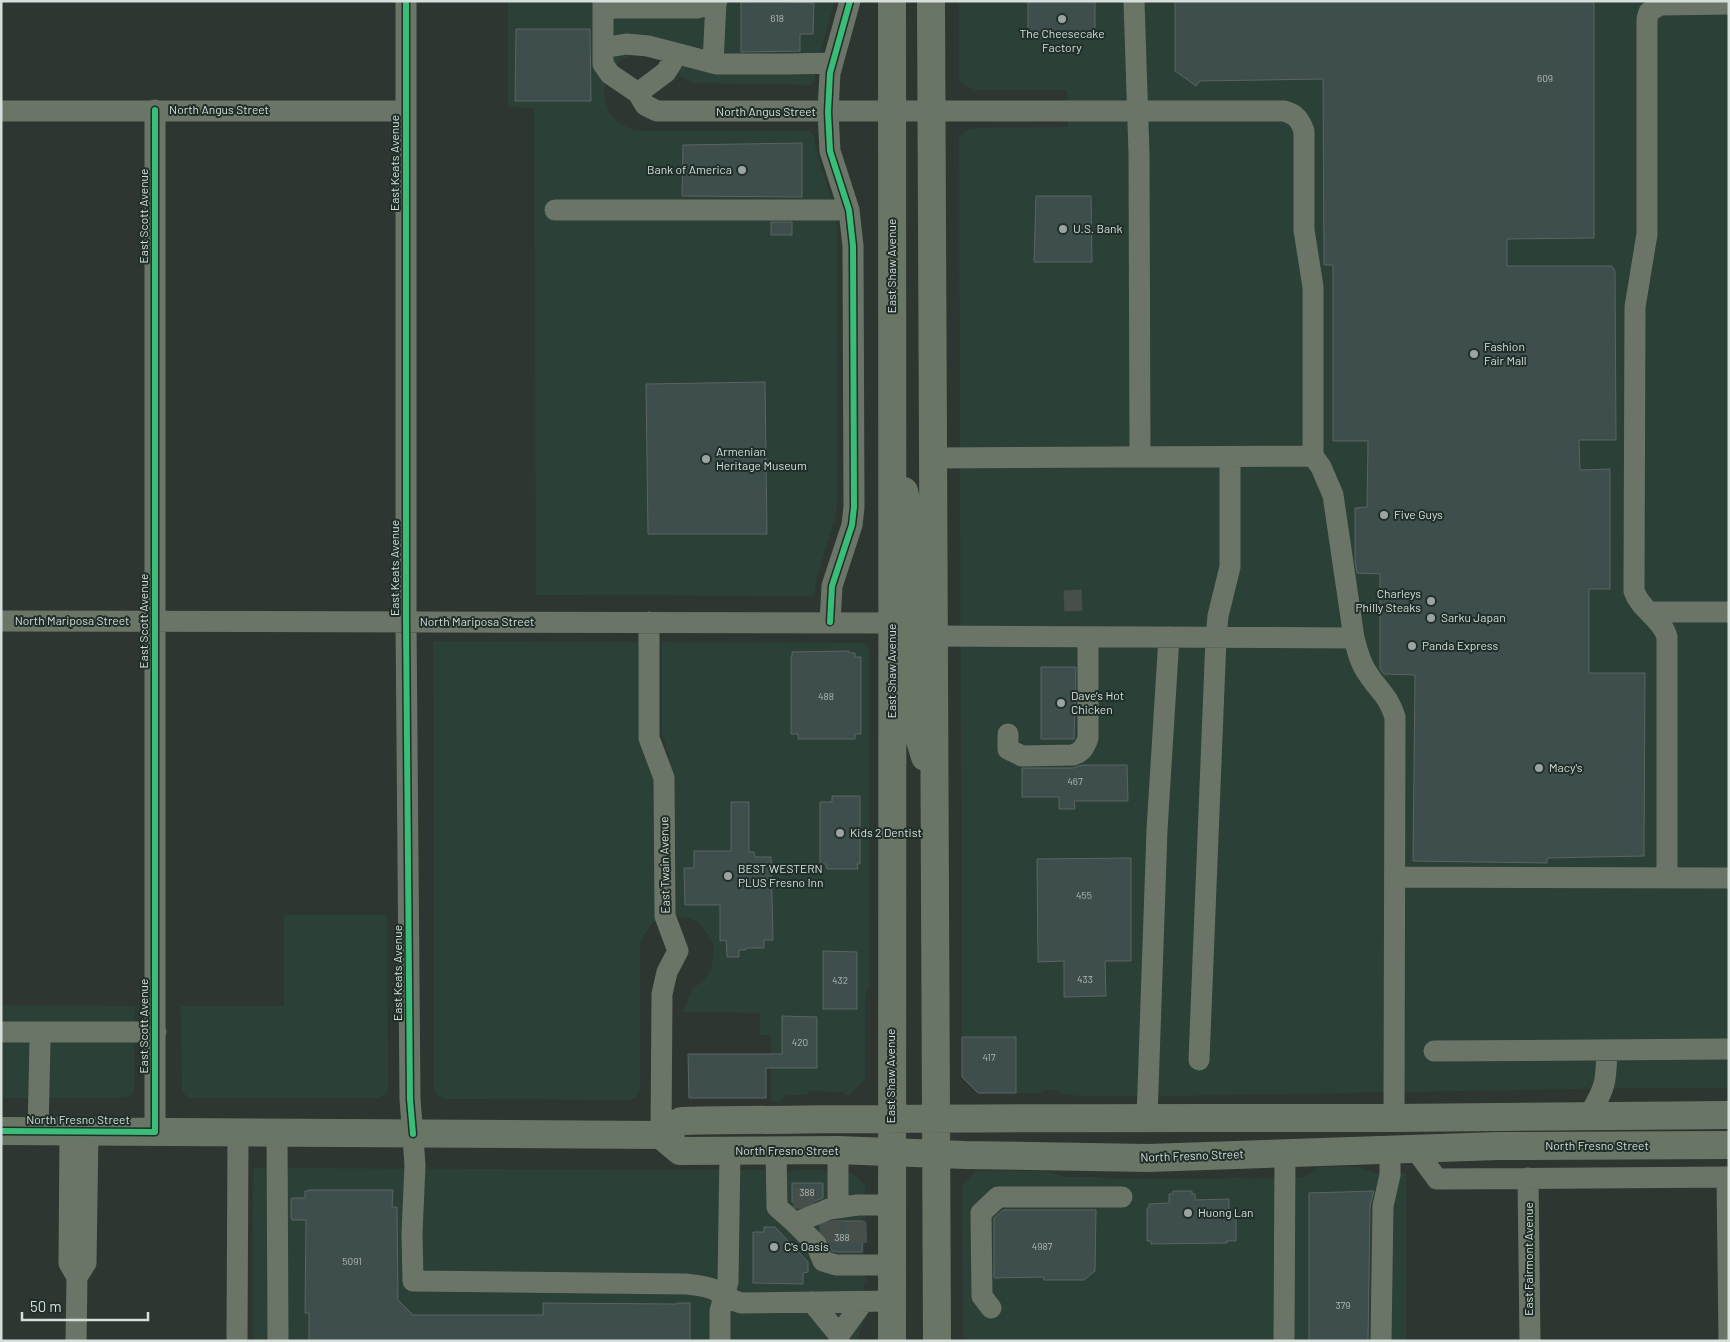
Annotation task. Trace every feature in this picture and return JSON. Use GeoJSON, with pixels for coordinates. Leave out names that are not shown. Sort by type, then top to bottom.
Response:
{"type":"FeatureCollection","features":[{"type":"Feature","properties":{"kind":"main road","name":"East Shaw Avenue"},"geometry":{"type":"LineString","coordinates":[[892,1],[892,1341]]}},
{"type":"Feature","properties":{"kind":"main road"},"geometry":{"type":"LineString","coordinates":[[931,1],[937,1341]]}},
{"type":"Feature","properties":{"kind":"main road"},"geometry":{"type":"LineString","coordinates":[[893,443],[912,528],[913,608],[921,628],[933,636]]}},
{"type":"Feature","properties":{"kind":"main road"},"geometry":{"type":"LineString","coordinates":[[893,622],[902,624],[909,630],[913,640],[914,721],[934,788]]}},
{"type":"Feature","properties":{"kind":"main road"},"geometry":{"type":"LineString","coordinates":[[661,1135],[681,1121],[891,1118],[1394,1118],[1729,1115]]}},
{"type":"Feature","properties":{"kind":"main road"},"geometry":{"type":"LineString","coordinates":[[1285,1153],[1289,1145],[1300,1137],[1373,1132],[1394,1118]]}},
{"type":"Feature","properties":{"kind":"main road","name":"North Fresno Street"},"geometry":{"type":"LineString","coordinates":[[1,1131],[661,1135],[680,1151],[838,1150],[892,1153],[1148,1158],[1508,1146],[1729,1145]]}},
{"type":"Feature","properties":{"kind":"street","name":"East Keats Avenue"},"geometry":{"type":"LineString","coordinates":[[406,1],[406,622],[410,1099],[416,1165],[412,1234],[413,1281],[686,1284],[715,1290],[724,1296]]}},
{"type":"Feature","properties":{"kind":"street"},"geometry":{"type":"LineString","coordinates":[[830,622],[832,586],[852,524],[854,507],[853,246],[850,210],[830,151],[828,112],[829,84],[850,1]]}},
{"type":"Feature","properties":{"kind":"street"},"geometry":{"type":"LineString","coordinates":[[1134,1],[1138,111],[1140,457]]}},
{"type":"Feature","properties":{"kind":"street"},"geometry":{"type":"LineString","coordinates":[[603,5],[698,8],[716,2],[713,63]]}},
{"type":"Feature","properties":{"kind":"street"},"geometry":{"type":"LineString","coordinates":[[1668,877],[1667,637],[1662,627],[1639,603],[1634,591],[1635,307],[1647,234],[1647,19],[1649,12],[1654,7],[1660,5],[1729,4]]}},
{"type":"Feature","properties":{"kind":"street","name":"North Angus Street"},"geometry":{"type":"LineString","coordinates":[[603,5],[603,64],[610,74],[638,93],[645,105],[657,111],[1284,112],[1296,116],[1304,131],[1304,230],[1313,287],[1313,456]]}},
{"type":"Feature","properties":{"kind":"street"},"geometry":{"type":"LineString","coordinates":[[603,48],[626,44],[640,45],[713,63],[789,64],[834,62]]}},
{"type":"Feature","properties":{"kind":"street"},"geometry":{"type":"LineString","coordinates":[[638,93],[666,72],[677,54]]}},
{"type":"Feature","properties":{"kind":"street","name":"East Scott Avenue"},"geometry":{"type":"LineString","coordinates":[[155,110],[155,1132]]}},
{"type":"Feature","properties":{"kind":"street","name":"North Angus Street"},"geometry":{"type":"LineString","coordinates":[[1,111],[406,111]]}},
{"type":"Feature","properties":{"kind":"street"},"geometry":{"type":"LineString","coordinates":[[555,210],[850,210]]}},
{"type":"Feature","properties":{"kind":"street"},"geometry":{"type":"LineString","coordinates":[[932,458],[1313,456],[1321,467],[1332,495],[1354,638],[1359,657],[1368,674],[1389,701],[1395,717],[1394,1118]]}},
{"type":"Feature","properties":{"kind":"street"},"geometry":{"type":"LineString","coordinates":[[1199,1060],[1216,638],[1218,616],[1230,566],[1230,457]]}},
{"type":"Feature","properties":{"kind":"street"},"geometry":{"type":"LineString","coordinates":[[1649,612],[1729,612]]}},
{"type":"Feature","properties":{"kind":"street","name":"North Mariposa Street"},"geometry":{"type":"LineString","coordinates":[[1,621],[893,622]]}},
{"type":"Feature","properties":{"kind":"street","name":"East Twain Avenue"},"geometry":{"type":"LineString","coordinates":[[649,622],[649,738],[664,778],[665,916],[678,951],[667,972],[662,994],[661,1135]]}},
{"type":"Feature","properties":{"kind":"street"},"geometry":{"type":"LineString","coordinates":[[933,636],[1354,638]]}},
{"type":"Feature","properties":{"kind":"street"},"geometry":{"type":"LineString","coordinates":[[1008,734],[1008,749],[1022,756],[1073,756],[1086,747],[1088,738],[1088,637]]}},
{"type":"Feature","properties":{"kind":"street"},"geometry":{"type":"LineString","coordinates":[[1147,1118],[1157,830],[1169,637]]}},
{"type":"Feature","properties":{"kind":"street"},"geometry":{"type":"LineString","coordinates":[[1396,877],[1729,878]]}},
{"type":"Feature","properties":{"kind":"street"},"geometry":{"type":"LineString","coordinates":[[1,1032],[156,1032]]}},
{"type":"Feature","properties":{"kind":"street"},"geometry":{"type":"LineString","coordinates":[[38,1131],[40,1042],[43,1032]]}},
{"type":"Feature","properties":{"kind":"street"},"geometry":{"type":"LineString","coordinates":[[1434,1051],[1729,1049]]}},
{"type":"Feature","properties":{"kind":"street"},"geometry":{"type":"LineString","coordinates":[[1589,1115],[1603,1092],[1606,1080],[1607,1050]]}},
{"type":"Feature","properties":{"kind":"street"},"geometry":{"type":"LineString","coordinates":[[76,1341],[77,1277],[86,1263],[79,1131]]}},
{"type":"Feature","properties":{"kind":"street"},"geometry":{"type":"LineString","coordinates":[[237,1341],[238,1132]]}},
{"type":"Feature","properties":{"kind":"street"},"geometry":{"type":"LineString","coordinates":[[277,1132],[278,1341]]}},
{"type":"Feature","properties":{"kind":"street"},"geometry":{"type":"LineString","coordinates":[[1381,1341],[1382,1206],[1390,1175],[1402,1149],[1437,1179],[1728,1177],[1729,1341]]}},
{"type":"Feature","properties":{"kind":"street"},"geometry":{"type":"LineString","coordinates":[[776,1150],[785,1193],[777,1207],[816,1244],[823,1261],[844,1259],[892,1265]]}},
{"type":"Feature","properties":{"kind":"street"},"geometry":{"type":"LineString","coordinates":[[838,1150],[838,1206]]}},
{"type":"Feature","properties":{"kind":"street"},"geometry":{"type":"LineString","coordinates":[[720,1341],[720,1311],[728,1282],[730,1151]]}},
{"type":"Feature","properties":{"kind":"street"},"geometry":{"type":"LineString","coordinates":[[1284,1341],[1285,1153]]}},
{"type":"Feature","properties":{"kind":"street","name":"East Fairmont Avenue"},"geometry":{"type":"LineString","coordinates":[[1528,1178],[1530,1341]]}},
{"type":"Feature","properties":{"kind":"street"},"geometry":{"type":"LineString","coordinates":[[991,1308],[982,1296],[981,1213],[998,1196],[1122,1196]]}},
{"type":"Feature","properties":{"kind":"street"},"geometry":{"type":"LineString","coordinates":[[795,1223],[838,1206],[892,1205]]}},
{"type":"Feature","properties":{"kind":"street"},"geometry":{"type":"LineString","coordinates":[[724,1296],[741,1303],[892,1301]]}},
{"type":"Feature","properties":{"kind":"street"},"geometry":{"type":"LineString","coordinates":[[812,1302],[839,1338],[863,1302]]}},
{"type":"Feature","properties":{"kind":"shaded area"},"geometry":{"type":"Polygon","coordinates":[[[508,1],[835,1],[816,66],[815,80],[812,84],[693,83],[678,74],[660,58],[632,55],[622,59],[614,66],[605,82],[604,92],[609,112],[618,122],[628,128],[640,131],[809,131],[814,136],[816,150],[835,211],[837,227],[837,505],[835,518],[817,577],[814,595],[536,595],[534,108],[508,107],[508,1]]]}},
{"type":"Feature","properties":{"kind":"shaded area"},"geometry":{"type":"Polygon","coordinates":[[[959,1],[1729,1],[1729,1088],[1079,1096],[1059,1093],[1056,1090],[1044,1090],[1041,1093],[978,1093],[962,1077],[959,137],[967,130],[976,128],[1068,127],[1067,90],[976,90],[966,86],[959,80],[959,1]]]}},
{"type":"Feature","properties":{"kind":"shaded area"},"geometry":{"type":"Polygon","coordinates":[[[433,641],[639,642],[647,758],[670,758],[662,733],[662,642],[865,643],[869,649],[869,987],[865,996],[865,1079],[850,1095],[846,1095],[843,1092],[810,1091],[807,1095],[786,1095],[780,1101],[771,1101],[771,1035],[760,1035],[760,1013],[683,1012],[691,991],[707,976],[711,969],[714,950],[712,940],[700,924],[692,919],[673,916],[653,922],[643,936],[640,945],[640,1089],[636,1098],[629,1100],[445,1099],[438,1096],[434,1088],[433,641]]]}},
{"type":"Feature","properties":{"kind":"shaded area"},"geometry":{"type":"Polygon","coordinates":[[[284,915],[387,915],[388,1088],[387,1092],[380,1098],[189,1098],[182,1092],[181,1006],[284,1006],[284,915]]]}},
{"type":"Feature","properties":{"kind":"shaded area"},"geometry":{"type":"Polygon","coordinates":[[[1,1005],[135,1006],[134,1092],[124,1098],[1,1098],[1,1005]]]}},
{"type":"Feature","properties":{"kind":"shaded area"},"geometry":{"type":"Polygon","coordinates":[[[1318,1167],[1359,1167],[1374,1173],[1406,1173],[1406,1341],[966,1341],[963,1337],[962,1185],[976,1171],[1047,1171],[1064,1177],[1101,1177],[1108,1179],[1223,1179],[1238,1177],[1244,1179],[1302,1177],[1318,1167]]]}},
{"type":"Feature","properties":{"kind":"shaded area"},"geometry":{"type":"Polygon","coordinates":[[[253,1168],[763,1170],[791,1172],[794,1170],[824,1170],[826,1173],[852,1173],[865,1185],[866,1243],[864,1244],[864,1270],[867,1280],[864,1283],[864,1309],[867,1312],[867,1317],[860,1329],[858,1341],[253,1341],[253,1168]]]}},
{"type":"Feature","properties":{"kind":"building","name":"The Cheesecake Factory"},"geometry":{"type":"Polygon","coordinates":[[[1028,1],[1095,1],[1095,37],[1028,38],[1028,1]]]}},
{"type":"Feature","properties":{"kind":"building","name":"Fashion Fair Mall"},"geometry":{"type":"Polygon","coordinates":[[[1175,1],[1594,1],[1594,238],[1507,239],[1507,266],[1612,266],[1615,271],[1616,440],[1579,440],[1580,470],[1610,469],[1610,589],[1589,589],[1589,673],[1645,673],[1644,856],[1547,858],[1547,863],[1413,861],[1415,675],[1384,674],[1380,669],[1380,574],[1357,573],[1355,562],[1355,508],[1367,507],[1368,441],[1333,441],[1333,265],[1324,265],[1323,79],[1200,81],[1196,86],[1175,71],[1175,1]]]}},
{"type":"Feature","properties":{"kind":"building"},"geometry":{"type":"Polygon","coordinates":[[[741,2],[814,3],[813,34],[800,34],[800,51],[741,52],[741,2]]]}},
{"type":"Feature","properties":{"kind":"building"},"geometry":{"type":"Polygon","coordinates":[[[516,29],[590,29],[591,101],[515,101],[516,29]]]}},
{"type":"Feature","properties":{"kind":"building","name":"Bank of America"},"geometry":{"type":"Polygon","coordinates":[[[802,143],[802,197],[682,196],[683,145],[802,143]]]}},
{"type":"Feature","properties":{"kind":"building","name":"U.S. Bank"},"geometry":{"type":"Polygon","coordinates":[[[1036,196],[1091,196],[1092,262],[1034,262],[1036,196]]]}},
{"type":"Feature","properties":{"kind":"building"},"geometry":{"type":"Polygon","coordinates":[[[771,222],[792,222],[792,235],[771,235],[771,222]]]}},
{"type":"Feature","properties":{"kind":"building","name":"Armenian Heritage Museum"},"geometry":{"type":"Polygon","coordinates":[[[765,382],[767,534],[648,534],[646,384],[765,382]]]}},
{"type":"Feature","properties":{"kind":"building"},"geometry":{"type":"Polygon","coordinates":[[[849,651],[850,653],[855,653],[855,657],[861,657],[861,734],[855,734],[855,739],[798,739],[798,734],[791,734],[792,652],[849,651]]]}},
{"type":"Feature","properties":{"kind":"building","name":"Dave's Hot Chicken"},"geometry":{"type":"Polygon","coordinates":[[[1041,667],[1076,667],[1074,739],[1041,739],[1041,667]]]}},
{"type":"Feature","properties":{"kind":"building"},"geometry":{"type":"Polygon","coordinates":[[[1082,765],[1127,765],[1128,801],[1074,801],[1075,809],[1059,809],[1059,797],[1022,797],[1022,768],[1073,768],[1082,765]]]}},
{"type":"Feature","properties":{"kind":"building","name":"Kids 2 Dentist"},"geometry":{"type":"Polygon","coordinates":[[[832,796],[860,796],[860,864],[857,864],[858,869],[827,869],[826,864],[820,864],[820,802],[832,802],[832,796]]]}},
{"type":"Feature","properties":{"kind":"building","name":"BEST WESTERN PLUS Fresno Inn"},"geometry":{"type":"Polygon","coordinates":[[[731,802],[749,802],[749,852],[754,852],[755,857],[771,857],[773,940],[764,940],[764,948],[739,950],[739,957],[727,957],[726,940],[720,941],[720,905],[685,905],[684,868],[694,868],[694,851],[731,851],[731,802]]]}},
{"type":"Feature","properties":{"kind":"building"},"geometry":{"type":"Polygon","coordinates":[[[1131,858],[1131,961],[1105,961],[1106,996],[1064,997],[1064,961],[1038,962],[1037,859],[1131,858]]]}},
{"type":"Feature","properties":{"kind":"building"},"geometry":{"type":"Polygon","coordinates":[[[823,951],[857,952],[857,1009],[823,1009],[823,951]]]}},
{"type":"Feature","properties":{"kind":"building"},"geometry":{"type":"Polygon","coordinates":[[[782,1016],[817,1017],[817,1068],[766,1068],[766,1098],[689,1098],[688,1054],[782,1054],[782,1016]]]}},
{"type":"Feature","properties":{"kind":"building"},"geometry":{"type":"Polygon","coordinates":[[[962,1037],[1016,1037],[1016,1093],[978,1093],[962,1077],[962,1037]]]}},
{"type":"Feature","properties":{"kind":"building"},"geometry":{"type":"Polygon","coordinates":[[[792,1183],[823,1183],[823,1198],[812,1202],[792,1202],[792,1183]]]}},
{"type":"Feature","properties":{"kind":"building"},"geometry":{"type":"Polygon","coordinates":[[[393,1190],[392,1207],[397,1207],[398,1300],[413,1315],[543,1315],[543,1303],[690,1303],[690,1341],[309,1341],[309,1313],[305,1313],[306,1220],[292,1220],[291,1217],[291,1199],[305,1198],[305,1191],[393,1190]]]}},
{"type":"Feature","properties":{"kind":"building","name":"Huong Lan"},"geometry":{"type":"Polygon","coordinates":[[[1173,1191],[1192,1191],[1192,1194],[1195,1194],[1195,1200],[1229,1199],[1229,1218],[1236,1218],[1236,1241],[1227,1241],[1227,1243],[1151,1244],[1151,1241],[1147,1241],[1147,1208],[1149,1208],[1149,1204],[1169,1203],[1169,1194],[1173,1194],[1173,1191]]]}},
{"type":"Feature","properties":{"kind":"building"},"geometry":{"type":"Polygon","coordinates":[[[1374,1191],[1370,1206],[1368,1341],[1309,1341],[1309,1193],[1374,1191]]]}},
{"type":"Feature","properties":{"kind":"building"},"geometry":{"type":"Polygon","coordinates":[[[1003,1210],[1096,1210],[1095,1271],[1084,1280],[1044,1280],[1043,1277],[994,1278],[994,1218],[1003,1210]]]}},
{"type":"Feature","properties":{"kind":"building"},"geometry":{"type":"Polygon","coordinates":[[[832,1221],[863,1221],[862,1252],[832,1251],[822,1233],[822,1225],[832,1221]]]}},
{"type":"Feature","properties":{"kind":"building","name":"C's Oasis"},"geometry":{"type":"Polygon","coordinates":[[[764,1227],[775,1227],[808,1262],[808,1272],[803,1273],[803,1284],[753,1283],[753,1232],[764,1232],[764,1227]]]}},
{"type":"Feature","properties":{"kind":"tunnel"},"geometry":{"type":"LineString","coordinates":[[1064,601],[1082,600]]}},
{"type":"Feature","properties":{"kind":"tunnel"},"geometry":{"type":"LineString","coordinates":[[793,1198],[822,1199]]}},
{"type":"Feature","properties":{"kind":"tunnel"},"geometry":{"type":"LineString","coordinates":[[830,1221],[830,1252]]}},
{"type":"Feature","properties":{"kind":"tunnel"},"geometry":{"type":"LineString","coordinates":[[856,1222],[857,1253]]}},
{"type":"Feature","properties":{"kind":"cycle path"},"geometry":{"type":"LineString","coordinates":[[406,1],[406,622],[410,1099],[413,1134]]}},
{"type":"Feature","properties":{"kind":"cycle path"},"geometry":{"type":"LineString","coordinates":[[830,622],[832,586],[852,525],[854,507],[853,246],[849,210],[830,151],[828,112],[830,73],[850,1]]}},
{"type":"Feature","properties":{"kind":"cycle path"},"geometry":{"type":"LineString","coordinates":[[1,1131],[155,1132],[155,110]]}},
{"type":"Feature","properties":{"kind":"place","name":"The Cheesecake Factory"},"geometry":{"type":"Point","coordinates":[1062,19]}},
{"type":"Feature","properties":{"kind":"place","name":"Bank of America"},"geometry":{"type":"Point","coordinates":[742,170]}},
{"type":"Feature","properties":{"kind":"place","name":"U.S. Bank"},"geometry":{"type":"Point","coordinates":[1063,229]}},
{"type":"Feature","properties":{"kind":"place","name":"Fashion Fair Mall"},"geometry":{"type":"Point","coordinates":[1474,354]}},
{"type":"Feature","properties":{"kind":"place","name":"Armenian Heritage Museum"},"geometry":{"type":"Point","coordinates":[706,459]}},
{"type":"Feature","properties":{"kind":"place","name":"Five Guys"},"geometry":{"type":"Point","coordinates":[1384,515]}},
{"type":"Feature","properties":{"kind":"place","name":"Charleys Philly Steaks"},"geometry":{"type":"Point","coordinates":[1431,601]}},
{"type":"Feature","properties":{"kind":"place","name":"Sarku Japan"},"geometry":{"type":"Point","coordinates":[1431,618]}},
{"type":"Feature","properties":{"kind":"place","name":"Panda Express"},"geometry":{"type":"Point","coordinates":[1412,646]}},
{"type":"Feature","properties":{"kind":"place","name":"Dave's Hot Chicken"},"geometry":{"type":"Point","coordinates":[1061,703]}},
{"type":"Feature","properties":{"kind":"place","name":"Macy's"},"geometry":{"type":"Point","coordinates":[1539,768]}},
{"type":"Feature","properties":{"kind":"place","name":"Kids 2 Dentist"},"geometry":{"type":"Point","coordinates":[840,833]}},
{"type":"Feature","properties":{"kind":"place","name":"BEST WESTERN PLUS Fresno Inn"},"geometry":{"type":"Point","coordinates":[728,876]}},
{"type":"Feature","properties":{"kind":"place","name":"Huong Lan"},"geometry":{"type":"Point","coordinates":[1188,1213]}},
{"type":"Feature","properties":{"kind":"place","name":"C's Oasis"},"geometry":{"type":"Point","coordinates":[774,1247]}}]}
